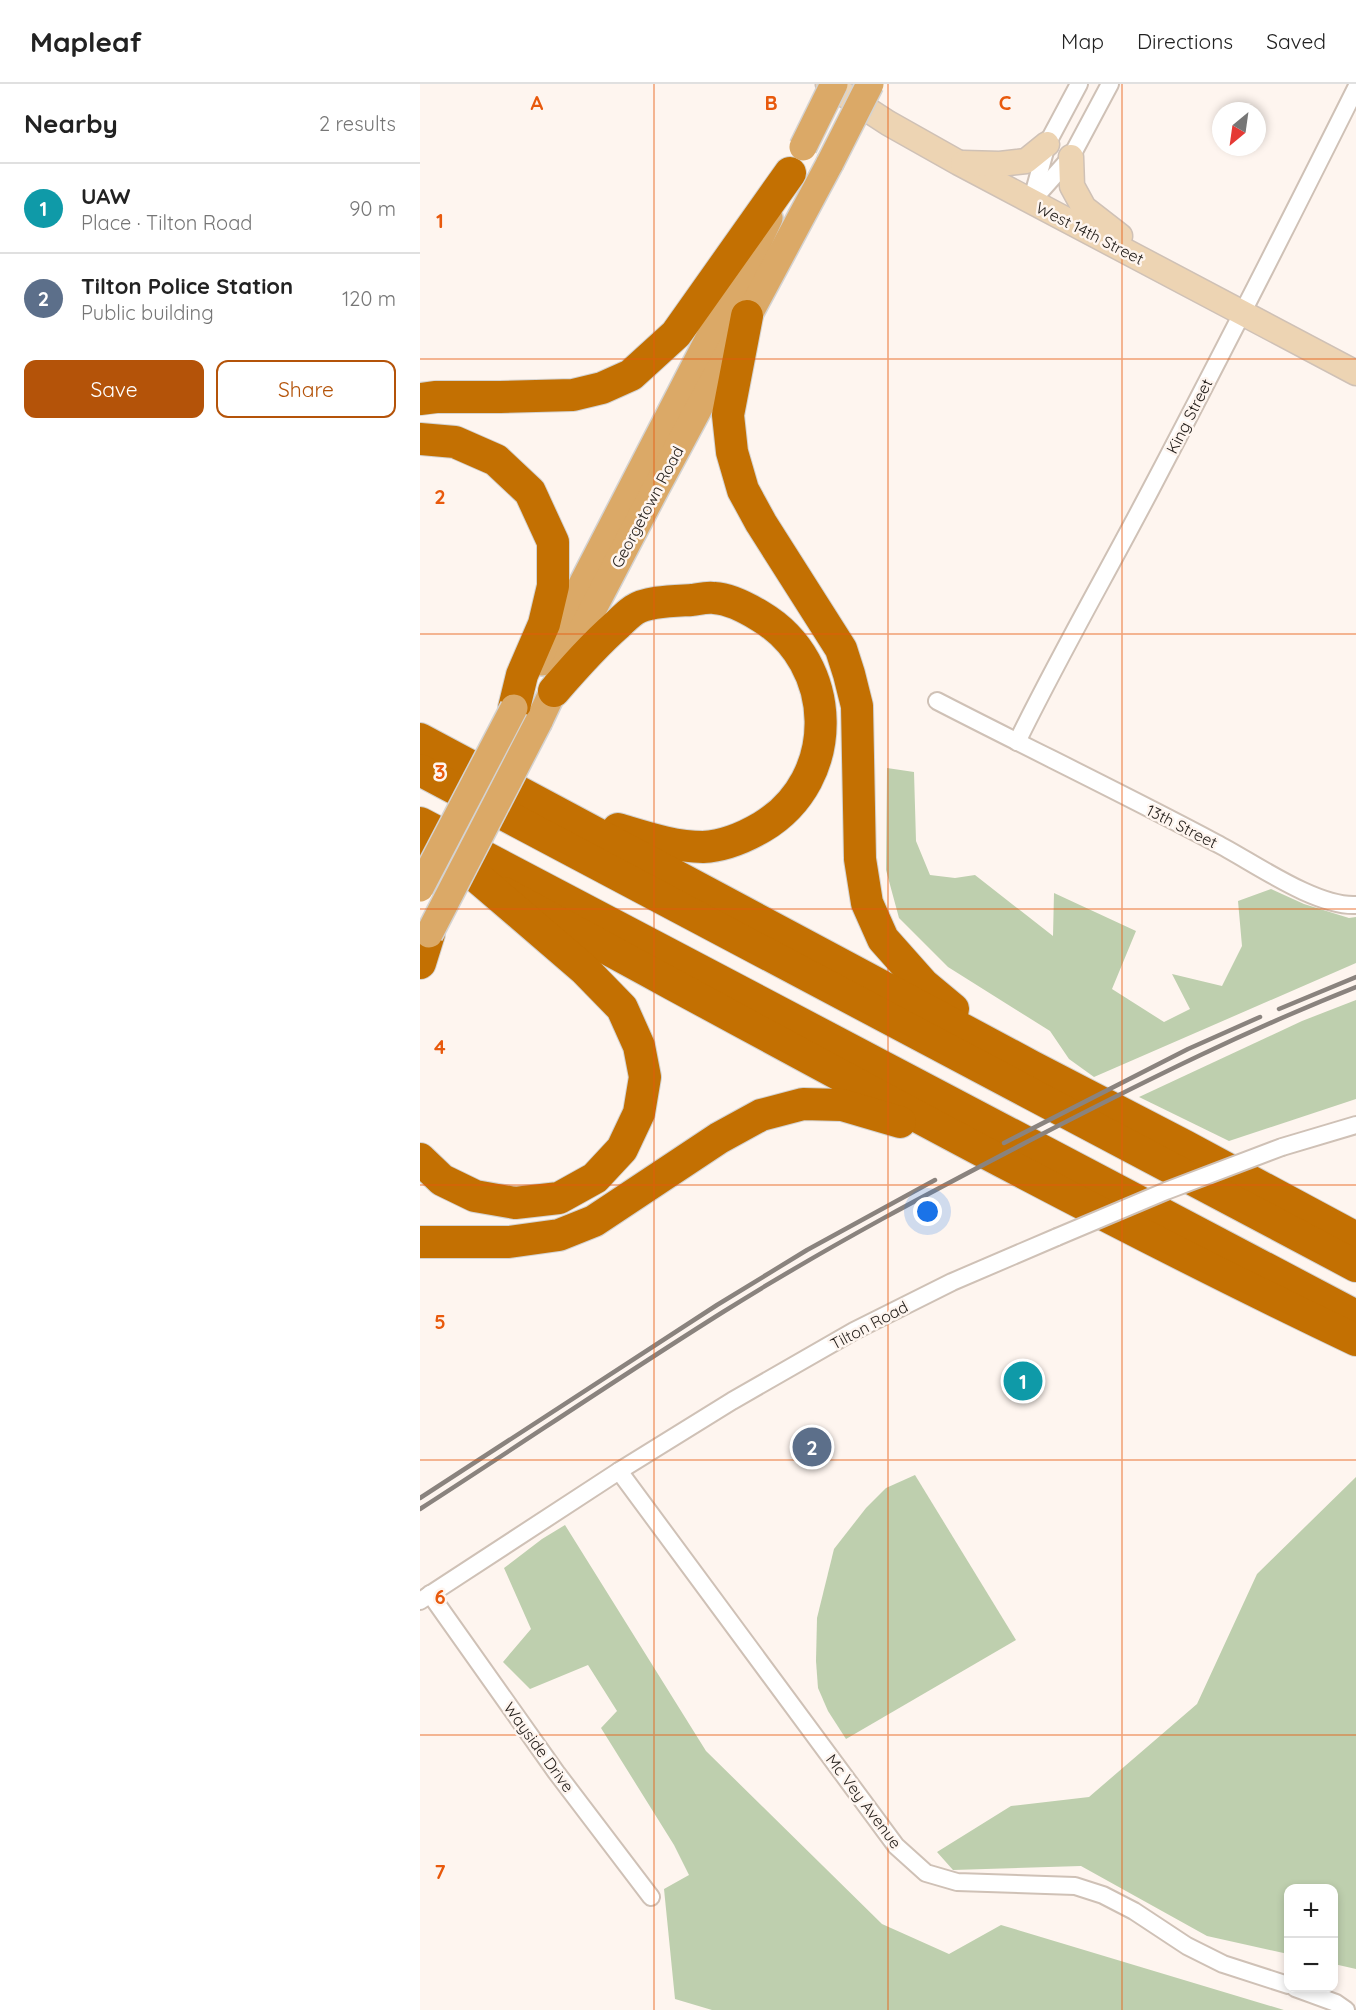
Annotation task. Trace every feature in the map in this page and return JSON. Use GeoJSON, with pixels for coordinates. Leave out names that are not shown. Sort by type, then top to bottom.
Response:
{"type":"FeatureCollection","features":[{"type":"Feature","properties":{"kind":"highway"},"geometry":{"type":"LineString","coordinates":[[420,399],[573,395],[602,388],[632,375],[676,334],[797,160]]}},
{"type":"Feature","properties":{"kind":"highway"},"geometry":{"type":"LineString","coordinates":[[747,316],[728,415],[732,452],[742,490],[841,649],[849,674],[857,706],[860,859],[867,903],[883,939],[922,984],[977,1029],[1030,1066]]}},
{"type":"Feature","properties":{"kind":"highway"},"geometry":{"type":"LineString","coordinates":[[420,438],[455,442],[496,460],[530,492],[553,542],[553,586],[544,624],[522,675],[526,715]]}},
{"type":"Feature","properties":{"kind":"highway"},"geometry":{"type":"LineString","coordinates":[[552,809],[659,842],[703,847],[743,838],[778,817],[801,791],[818,755],[822,721],[816,684],[800,653],[776,625],[747,608],[715,598],[660,603],[635,609],[595,644],[554,691]]}},
{"type":"Feature","properties":{"kind":"highway"},"geometry":{"type":"LineString","coordinates":[[420,732],[433,746],[1356,1238]]}},
{"type":"Feature","properties":{"kind":"highway"},"geometry":{"type":"LineString","coordinates":[[420,770],[1356,1266]]}},
{"type":"Feature","properties":{"kind":"highway"},"geometry":{"type":"LineString","coordinates":[[420,823],[1356,1316]]}},
{"type":"Feature","properties":{"kind":"highway"},"geometry":{"type":"LineString","coordinates":[[420,849],[478,878],[960,1139],[1278,1303],[1356,1340]]}},
{"type":"Feature","properties":{"kind":"highway"},"geometry":{"type":"LineString","coordinates":[[420,1159],[442,1180],[475,1196],[515,1203],[558,1198],[595,1178],[622,1149],[639,1113],[645,1077],[639,1046],[622,1008],[584,969],[478,878]]}},
{"type":"Feature","properties":{"kind":"highway"},"geometry":{"type":"LineString","coordinates":[[420,1242],[509,1242],[559,1235],[594,1221],[719,1138],[761,1114],[803,1104],[842,1105],[960,1139]]}},
{"type":"Feature","properties":{"kind":"main road","name":"Georgetown Road"},"geometry":{"type":"LineString","coordinates":[[423,948],[526,715],[535,675],[752,257],[834,84]]}},
{"type":"Feature","properties":{"kind":"main road","name":"Georgetown Road"},"geometry":{"type":"LineString","coordinates":[[420,888],[526,715],[554,691],[593,610],[870,84]]}},
{"type":"Feature","properties":{"kind":"street","name":"West 14th Street"},"geometry":{"type":"LineString","coordinates":[[828,84],[888,123],[959,163],[1356,373]]}},
{"type":"Feature","properties":{"kind":"street"},"geometry":{"type":"LineString","coordinates":[[1031,202],[1047,144],[1079,84]]}},
{"type":"Feature","properties":{"kind":"street"},"geometry":{"type":"LineString","coordinates":[[1031,202],[1071,158],[1110,84]]}},
{"type":"Feature","properties":{"kind":"street","name":"King Street"},"geometry":{"type":"LineString","coordinates":[[1017,742],[1242,312],[1356,88]]}},
{"type":"Feature","properties":{"kind":"street"},"geometry":{"type":"LineString","coordinates":[[959,163],[1000,164],[1026,161],[1047,144]]}},
{"type":"Feature","properties":{"kind":"street"},"geometry":{"type":"LineString","coordinates":[[1071,158],[1072,186],[1084,208],[1167,272]]}},
{"type":"Feature","properties":{"kind":"street","name":"13th Street"},"geometry":{"type":"LineString","coordinates":[[937,701],[1217,843],[1308,894],[1352,906]]}},
{"type":"Feature","properties":{"kind":"street","name":"Tilton Road"},"geometry":{"type":"LineString","coordinates":[[425,1597],[619,1471],[732,1401],[854,1331],[952,1282],[1166,1191],[1282,1147],[1356,1125]]}},
{"type":"Feature","properties":{"kind":"street","name":"Mc Vey Avenue"},"geometry":{"type":"LineString","coordinates":[[619,1471],[896,1846],[926,1873],[957,1882],[1075,1886],[1103,1895],[1134,1911],[1187,1946],[1223,1964],[1284,1984]]}},
{"type":"Feature","properties":{"kind":"street","name":"Wayside Drive"},"geometry":{"type":"LineString","coordinates":[[425,1597],[651,1897]]}},
{"type":"Feature","properties":{"kind":"street"},"geometry":{"type":"LineString","coordinates":[[1306,1992],[1336,2003],[1347,2010]]}},
{"type":"Feature","properties":{"kind":"green space"},"geometry":{"type":"Polygon","coordinates":[[[887,768],[914,772],[916,841],[930,875],[955,878],[975,875],[1053,936],[1054,893],[1136,931],[1112,989],[1164,1022],[1190,1009],[1172,974],[1222,986],[1242,946],[1238,901],[1271,889],[1304,904],[1349,918],[1356,917],[1356,963],[1094,1077],[1069,1059],[1050,1031],[948,967],[899,918],[886,870],[887,768]]]}},
{"type":"Feature","properties":{"kind":"green space"},"geometry":{"type":"Polygon","coordinates":[[[1356,1000],[1356,1099],[1229,1141],[1139,1097],[1302,1021],[1356,1000]]]}},
{"type":"Feature","properties":{"kind":"green space"},"geometry":{"type":"Polygon","coordinates":[[[915,1475],[1016,1640],[846,1739],[828,1711],[818,1688],[816,1661],[817,1618],[834,1549],[866,1508],[886,1488],[915,1475]]]}},
{"type":"Feature","properties":{"kind":"green space"},"geometry":{"type":"Polygon","coordinates":[[[1356,1477],[1356,1969],[1338,1965],[1338,1884],[1284,1884],[1284,1953],[1207,1936],[1081,1866],[953,1870],[937,1852],[1011,1806],[1089,1797],[1197,1704],[1257,1574],[1356,1477]]]}},
{"type":"Feature","properties":{"kind":"green space"},"geometry":{"type":"Polygon","coordinates":[[[565,1525],[706,1751],[882,1924],[949,1954],[1001,1925],[1284,2010],[712,2010],[675,1999],[664,1889],[689,1875],[674,1845],[601,1728],[617,1711],[588,1665],[530,1689],[503,1662],[531,1629],[504,1568],[542,1539],[565,1525]]]}},
{"type":"Feature","properties":{"kind":"railway"},"geometry":{"type":"LineString","coordinates":[[1279,1009],[1356,977]]}},
{"type":"Feature","properties":{"kind":"railway"},"geometry":{"type":"LineString","coordinates":[[420,1509],[685,1336],[843,1241],[1124,1092],[1239,1037],[1356,987]]}},
{"type":"Feature","properties":{"kind":"railway"},"geometry":{"type":"LineString","coordinates":[[1004,1143],[1188,1049],[1260,1017]]}},
{"type":"Feature","properties":{"kind":"railway"},"geometry":{"type":"LineString","coordinates":[[420,1498],[717,1305],[807,1250],[935,1180]]}},
{"type":"Feature","properties":{"kind":"place","name":"UAW"},"geometry":{"type":"Point","coordinates":[1023,1381]}},
{"type":"Feature","properties":{"kind":"place","name":"Tilton Police Station"},"geometry":{"type":"Point","coordinates":[812,1447]}}]}
